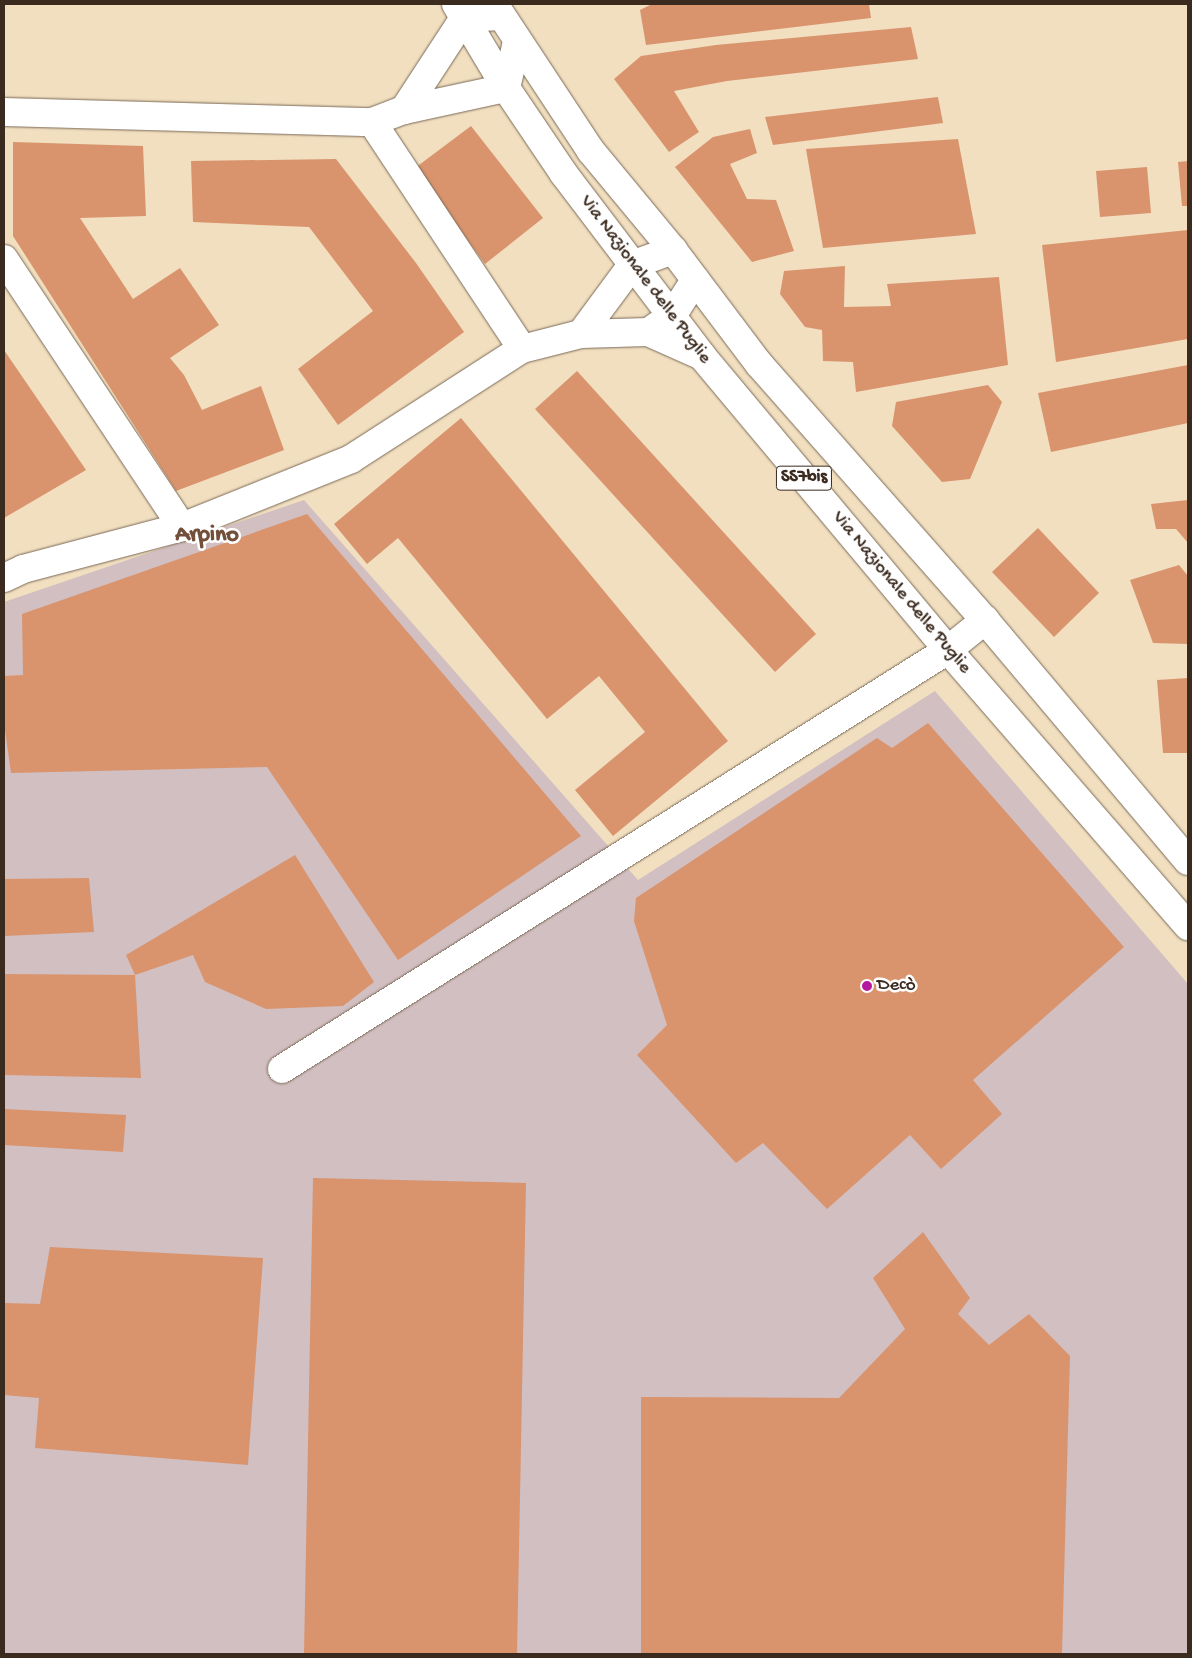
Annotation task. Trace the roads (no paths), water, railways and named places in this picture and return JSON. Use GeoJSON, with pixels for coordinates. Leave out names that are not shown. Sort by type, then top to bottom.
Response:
{"type":"FeatureCollection","features":[{"type":"Feature","properties":{"kind":"street"},"geometry":{"type":"LineString","coordinates":[[404,110],[460,11],[497,10]]}},
{"type":"Feature","properties":{"kind":"street","name":"Via Nazionale delle Puglie"},"geometry":{"type":"LineString","coordinates":[[497,10],[591,151],[673,250],[759,364],[985,620],[1188,861]]}},
{"type":"Feature","properties":{"kind":"street","name":"Via Nazionale delle Puglie"},"geometry":{"type":"LineString","coordinates":[[460,11],[506,88],[564,174],[702,356],[948,650],[1188,926]]}},
{"type":"Feature","properties":{"kind":"street"},"geometry":{"type":"LineString","coordinates":[[4,112],[372,122],[404,110],[506,88],[517,42]]}},
{"type":"Feature","properties":{"kind":"street"},"geometry":{"type":"LineString","coordinates":[[372,122],[522,349]]}},
{"type":"Feature","properties":{"kind":"street"},"geometry":{"type":"LineString","coordinates":[[581,334],[632,265],[673,250]]}},
{"type":"Feature","properties":{"kind":"street"},"geometry":{"type":"LineString","coordinates":[[4,259],[182,527]]}},
{"type":"Feature","properties":{"kind":"street"},"geometry":{"type":"LineString","coordinates":[[648,332],[672,316],[695,280]]}},
{"type":"Feature","properties":{"kind":"street"},"geometry":{"type":"LineString","coordinates":[[4,578],[22,569],[182,527],[351,459],[522,349],[581,334],[648,332],[702,356]]}},
{"type":"Feature","properties":{"kind":"street"},"geometry":{"type":"LineString","coordinates":[[282,1069],[948,650],[985,620]]}},
{"type":"Feature","properties":{"kind":"place","name":"Decò"},"geometry":{"type":"Point","coordinates":[867,986]}},
{"type":"Feature","properties":{"kind":"district","name":"Arpino"},"geometry":{"type":"Point","coordinates":[207,536]}}]}
